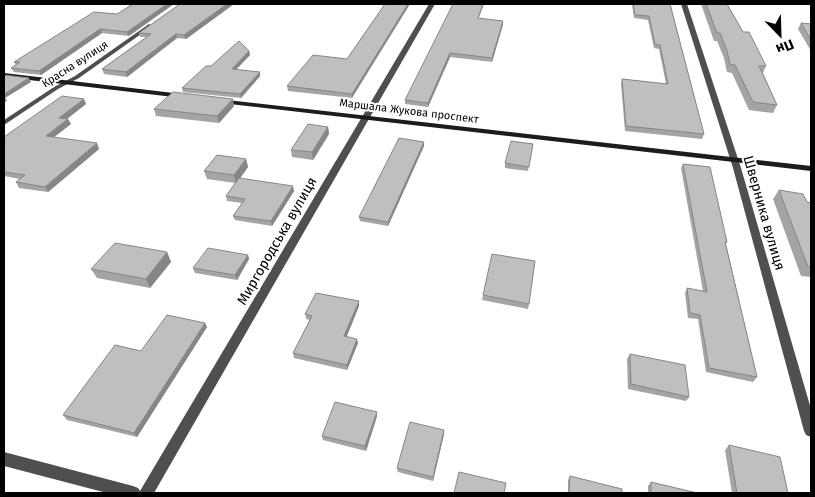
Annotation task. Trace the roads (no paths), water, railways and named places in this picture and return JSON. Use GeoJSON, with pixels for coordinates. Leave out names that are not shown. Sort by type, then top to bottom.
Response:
{"type":"FeatureCollection","features":[{"type":"Feature","properties":{"kind":"street","name":"Миргородська вулиця"},"geometry":{"type":"LineString","coordinates":[[146,493],[432,4]]}},
{"type":"Feature","properties":{"kind":"street","name":"Шверника вулиця"},"geometry":{"type":"LineString","coordinates":[[684,4],[734,159],[811,431]]}},
{"type":"Feature","properties":{"kind":"street","name":"Красна вулиця"},"geometry":{"type":"LineString","coordinates":[[4,123],[67,83],[156,21]]}},
{"type":"Feature","properties":{"kind":"street"},"geometry":{"type":"LineString","coordinates":[[4,76],[192,97]]}},
{"type":"Feature","properties":{"kind":"street","name":"Маршала Жукова проспект"},"geometry":{"type":"LineString","coordinates":[[211,99],[811,169]]}},
{"type":"Feature","properties":{"kind":"street"},"geometry":{"type":"LineString","coordinates":[[4,459],[133,493]]}}]}
